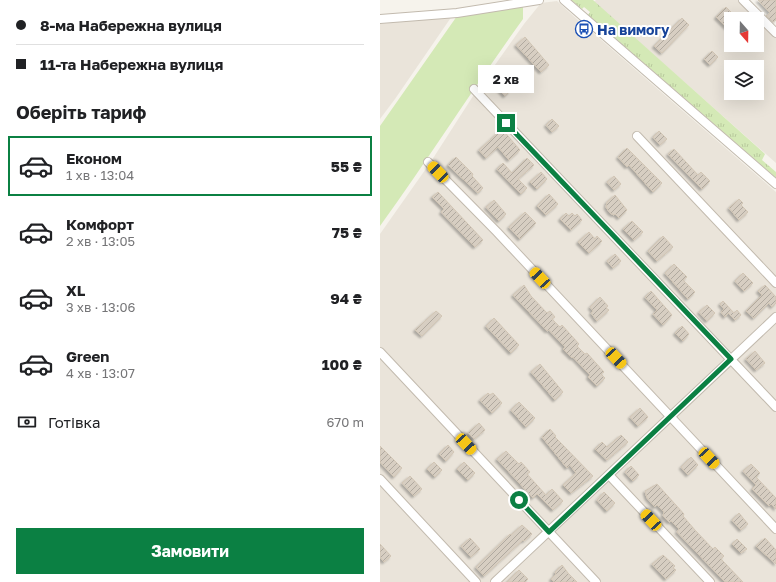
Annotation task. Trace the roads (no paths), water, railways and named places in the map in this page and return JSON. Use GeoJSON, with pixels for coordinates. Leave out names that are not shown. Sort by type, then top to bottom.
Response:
{"type":"FeatureCollection","features":[{"type":"Feature","properties":{"kind":"street"},"geometry":{"type":"LineString","coordinates":[[380,19],[457,13],[539,0]]}},
{"type":"Feature","properties":{"kind":"street"},"geometry":{"type":"LineString","coordinates":[[564,0],[776,184]]}},
{"type":"Feature","properties":{"kind":"street"},"geometry":{"type":"LineString","coordinates":[[743,0],[776,33]]}},
{"type":"Feature","properties":{"kind":"street"},"geometry":{"type":"LineString","coordinates":[[474,89],[776,407]]}},
{"type":"Feature","properties":{"kind":"street"},"geometry":{"type":"LineString","coordinates":[[637,136],[776,283]]}},
{"type":"Feature","properties":{"kind":"street"},"geometry":{"type":"LineString","coordinates":[[428,162],[497,232],[776,529]]}},
{"type":"Feature","properties":{"kind":"street"},"geometry":{"type":"LineString","coordinates":[[495,582],[776,317]]}},
{"type":"Feature","properties":{"kind":"street"},"geometry":{"type":"LineString","coordinates":[[380,352],[596,582]]}},
{"type":"Feature","properties":{"kind":"street"},"geometry":{"type":"LineString","coordinates":[[609,475],[710,582]]}},
{"type":"Feature","properties":{"kind":"street"},"geometry":{"type":"LineString","coordinates":[[380,480],[476,582]]}},
{"type":"Feature","properties":{"kind":"place","name":"На вимогу"},"geometry":{"type":"Point","coordinates":[584,29]}}]}
